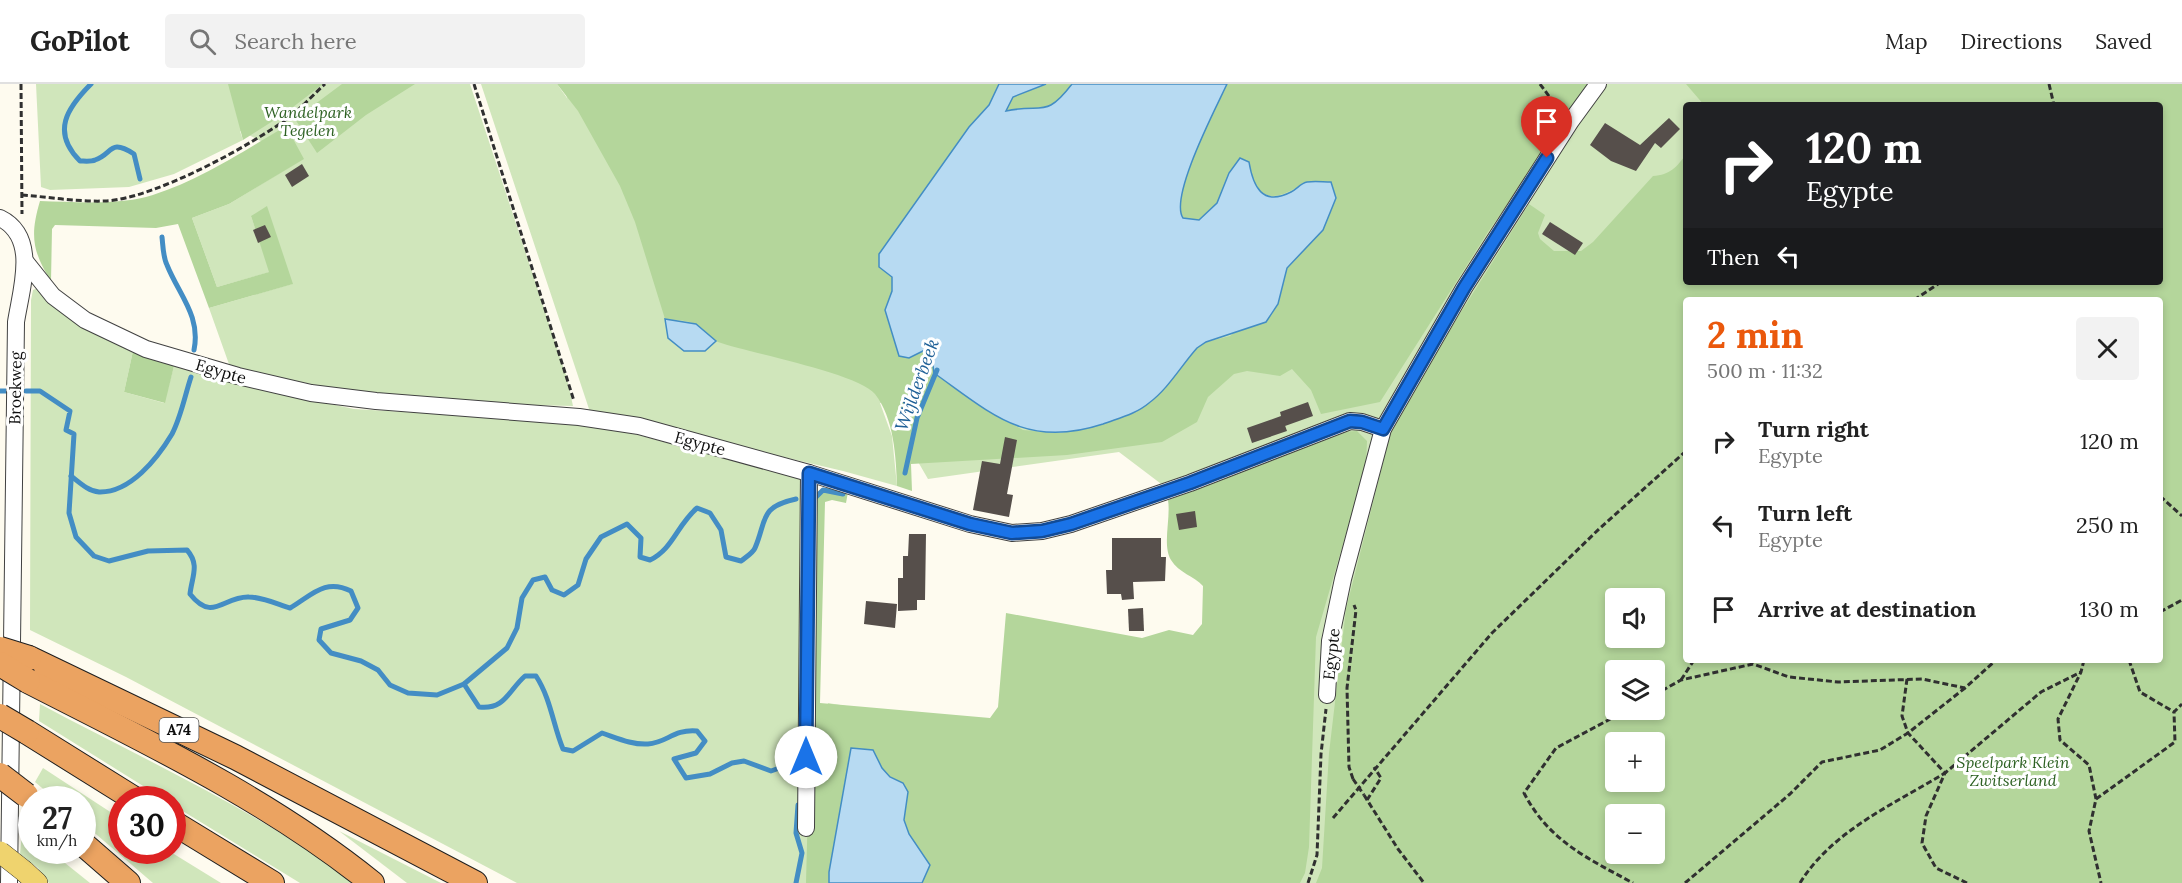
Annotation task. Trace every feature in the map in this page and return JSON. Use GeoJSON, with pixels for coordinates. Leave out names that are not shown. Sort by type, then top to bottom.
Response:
{"type":"FeatureCollection","features":[{"type":"Feature","properties":{"kind":"highway"},"geometry":{"type":"LineString","coordinates":[[14,662],[292,824],[372,883]]}},
{"type":"Feature","properties":{"kind":"highway","name":"A74"},"geometry":{"type":"LineString","coordinates":[[14,662],[235,758],[475,883]]}},
{"type":"Feature","properties":{"kind":"highway"},"geometry":{"type":"LineString","coordinates":[[0,716],[114,786]]}},
{"type":"Feature","properties":{"kind":"highway"},"geometry":{"type":"LineString","coordinates":[[0,775],[18,789]]}},
{"type":"Feature","properties":{"kind":"highway"},"geometry":{"type":"LineString","coordinates":[[186,831],[272,883]]}},
{"type":"Feature","properties":{"kind":"highway"},"geometry":{"type":"LineString","coordinates":[[96,855],[128,883]]}},
{"type":"Feature","properties":{"kind":"main road"},"geometry":{"type":"LineString","coordinates":[[0,852],[23,880]]}},
{"type":"Feature","properties":{"kind":"main road"},"geometry":{"type":"LineString","coordinates":[[0,866],[23,880]]}},
{"type":"Feature","properties":{"kind":"street","name":"Egypte"},"geometry":{"type":"LineString","coordinates":[[1327,695],[1330,641],[1343,579],[1383,429],[1464,288],[1571,121],[1598,84]]}},
{"type":"Feature","properties":{"kind":"street"},"geometry":{"type":"LineString","coordinates":[[0,218],[11,225],[22,238],[25,261]]}},
{"type":"Feature","properties":{"kind":"street","name":"Egypte"},"geometry":{"type":"LineString","coordinates":[[25,261],[53,296],[85,320],[146,349],[238,376],[311,393],[376,401],[579,417],[639,426],[809,473],[970,524],[1012,533],[1042,531],[1071,524],[1190,483],[1350,421],[1362,422],[1383,429]]}},
{"type":"Feature","properties":{"kind":"street","name":"Broekweg"},"geometry":{"type":"LineString","coordinates":[[23,880],[14,662],[16,322],[25,261]]}},
{"type":"Feature","properties":{"kind":"street"},"geometry":{"type":"LineString","coordinates":[[806,828],[809,473]]}},
{"type":"Feature","properties":{"kind":"path"},"geometry":{"type":"LineString","coordinates":[[21,84],[22,195],[105,201],[160,188],[246,144],[292,115],[325,84]]}},
{"type":"Feature","properties":{"kind":"path"},"geometry":{"type":"LineString","coordinates":[[474,84],[579,417]]}},
{"type":"Feature","properties":{"kind":"path"},"geometry":{"type":"LineString","coordinates":[[1540,84],[1557,109],[1571,121]]}},
{"type":"Feature","properties":{"kind":"path"},"geometry":{"type":"LineString","coordinates":[[2049,84],[2053,102]]}},
{"type":"Feature","properties":{"kind":"path"},"geometry":{"type":"LineString","coordinates":[[1918,297],[1936,285]]}},
{"type":"Feature","properties":{"kind":"path"},"geometry":{"type":"LineString","coordinates":[[1333,818],[1374,767],[1492,633],[1599,529],[1683,454]]}},
{"type":"Feature","properties":{"kind":"path"},"geometry":{"type":"LineString","coordinates":[[2163,498],[2182,516]]}},
{"type":"Feature","properties":{"kind":"path"},"geometry":{"type":"LineString","coordinates":[[1343,579],[1356,610],[1347,688],[1349,767],[1353,779],[1398,849],[1424,883]]}},
{"type":"Feature","properties":{"kind":"path"},"geometry":{"type":"LineString","coordinates":[[2163,610],[2182,600]]}},
{"type":"Feature","properties":{"kind":"path"},"geometry":{"type":"LineString","coordinates":[[1681,680],[1692,663]]}},
{"type":"Feature","properties":{"kind":"path"},"geometry":{"type":"LineString","coordinates":[[1685,883],[1790,795],[1822,762],[1880,750],[1908,734],[1993,663]]}},
{"type":"Feature","properties":{"kind":"path"},"geometry":{"type":"LineString","coordinates":[[2083,663],[2058,719],[2060,740],[2089,765],[2096,799],[2089,831],[2101,883]]}},
{"type":"Feature","properties":{"kind":"path"},"geometry":{"type":"LineString","coordinates":[[2130,663],[2140,692],[2174,712]]}},
{"type":"Feature","properties":{"kind":"path"},"geometry":{"type":"LineString","coordinates":[[1665,689],[1681,680],[1753,664],[1789,677],[1838,682],[1922,679],[1965,688]]}},
{"type":"Feature","properties":{"kind":"path"},"geometry":{"type":"LineString","coordinates":[[1800,883],[1812,864],[1853,828],[1945,773],[2041,692],[2081,672]]}},
{"type":"Feature","properties":{"kind":"path"},"geometry":{"type":"LineString","coordinates":[[1906,679],[1902,716],[1908,734],[1945,773]]}},
{"type":"Feature","properties":{"kind":"path","name":"Egypte"},"geometry":{"type":"LineString","coordinates":[[1308,883],[1317,855],[1320,754],[1327,695]]}},
{"type":"Feature","properties":{"kind":"path"},"geometry":{"type":"LineString","coordinates":[[2175,742],[2174,712],[2182,704]]}},
{"type":"Feature","properties":{"kind":"path"},"geometry":{"type":"LineString","coordinates":[[1608,720],[1556,748],[1524,793],[1537,816],[1576,852],[1633,883]]}},
{"type":"Feature","properties":{"kind":"path"},"geometry":{"type":"LineString","coordinates":[[2096,799],[2175,742]]}},
{"type":"Feature","properties":{"kind":"path"},"geometry":{"type":"LineString","coordinates":[[2175,742],[2182,745]]}},
{"type":"Feature","properties":{"kind":"path"},"geometry":{"type":"LineString","coordinates":[[1367,800],[1381,778],[1374,767]]}},
{"type":"Feature","properties":{"kind":"path"},"geometry":{"type":"LineString","coordinates":[[1945,773],[1926,816],[1922,843],[1936,868],[1967,883]]}},
{"type":"Feature","properties":{"kind":"green space","name":"Wandelpark Tegelen"},"geometry":{"type":"Polygon","coordinates":[[[36,84],[470,84],[567,378],[573,406],[452,403],[330,388],[230,367],[209,308],[292,284],[251,216],[270,272],[217,287],[192,218],[229,204],[301,160],[240,131],[243,140],[174,174],[129,187],[50,190],[41,187],[36,84]]]}},
{"type":"Feature","properties":{"kind":"green space"},"geometry":{"type":"Polygon","coordinates":[[[228,84],[323,84],[284,114],[243,140],[228,84]]]}},
{"type":"Feature","properties":{"kind":"green space","name":"Wandelpark Tegelen"},"geometry":{"type":"Polygon","coordinates":[[[342,84],[415,84],[366,115],[317,153],[295,119],[342,84]]]}},
{"type":"Feature","properties":{"kind":"green space"},"geometry":{"type":"Polygon","coordinates":[[[481,84],[557,84],[567,98],[563,84],[2126,84],[2106,102],[1683,102],[1683,285],[1686,285],[1686,297],[1683,297],[1683,305],[1421,746],[1493,883],[517,883],[126,677],[30,630],[31,300],[33,290],[38,288],[133,351],[124,392],[164,403],[174,366],[247,386],[354,409],[556,421],[616,429],[805,480],[809,789],[828,703],[1010,733],[1210,649],[1219,592],[1185,502],[1119,452],[928,479],[884,403],[880,403],[892,436],[897,486],[843,471],[590,412],[481,84]]]}},
{"type":"Feature","properties":{"kind":"green space"},"geometry":{"type":"Polygon","coordinates":[[[557,84],[999,84],[989,105],[969,127],[879,254],[879,267],[892,277],[892,291],[885,310],[899,356],[909,358],[923,351],[932,358],[934,373],[991,412],[1023,430],[1060,433],[1150,403],[1197,348],[1206,342],[1230,336],[1281,293],[1287,268],[1323,230],[1305,182],[1284,194],[1268,195],[1261,192],[1256,185],[1249,162],[1229,173],[1217,203],[1199,220],[1183,218],[1180,207],[1187,173],[1227,84],[1591,84],[1488,232],[1380,402],[1321,414],[1311,390],[1292,369],[1280,376],[1247,371],[1234,374],[1208,397],[1197,422],[1162,442],[1067,455],[911,464],[912,491],[897,486],[895,450],[890,426],[875,394],[864,386],[826,371],[718,342],[694,323],[665,319],[635,222],[620,186],[578,111],[557,84]]]}},
{"type":"Feature","properties":{"kind":"green space"},"geometry":{"type":"Polygon","coordinates":[[[1046,84],[1072,84],[1061,99],[1053,105],[1005,111],[1013,97],[1046,84]]]}},
{"type":"Feature","properties":{"kind":"green space","name":"Speelpark Klein Zwitserland"},"geometry":{"type":"Polygon","coordinates":[[[1686,84],[2182,84],[2182,883],[1316,883],[1322,868],[1329,753],[1346,609],[1391,431],[1405,401],[1529,204],[1545,215],[1538,233],[1540,239],[1554,251],[1581,251],[1593,242],[1653,176],[1672,170],[1683,158],[1683,285],[2163,285],[2163,102],[1701,102],[1686,84]]]}},
{"type":"Feature","properties":{"kind":"green space"},"geometry":{"type":"Polygon","coordinates":[[[286,126],[304,159],[229,204],[192,218],[217,287],[269,272],[251,216],[267,206],[293,284],[209,308],[178,224],[156,228],[55,225],[52,229],[51,281],[40,261],[35,242],[35,224],[40,201],[107,202],[146,197],[200,175],[286,126]]]}},
{"type":"Feature","properties":{"kind":"green space"},"geometry":{"type":"Polygon","coordinates":[[[133,351],[174,366],[165,403],[124,392],[133,351]]]}},
{"type":"Feature","properties":{"kind":"green space"},"geometry":{"type":"Polygon","coordinates":[[[1357,431],[1367,441],[1366,465],[1316,637],[1309,847],[1305,873],[1300,883],[922,883],[930,865],[909,834],[904,819],[908,792],[903,783],[890,777],[881,768],[873,750],[851,748],[829,883],[806,883],[816,493],[829,487],[848,492],[846,503],[832,500],[825,502],[820,703],[990,718],[998,707],[1006,613],[1142,638],[1169,630],[1193,635],[1202,624],[1203,586],[1178,568],[1168,554],[1168,500],[1333,432],[1357,431]]]}},
{"type":"Feature","properties":{"kind":"green space"},"geometry":{"type":"Polygon","coordinates":[[[40,704],[242,810],[319,857],[355,883],[300,883],[186,813],[186,786],[143,786],[39,721],[40,704]]]}},
{"type":"Feature","properties":{"kind":"green space"},"geometry":{"type":"Polygon","coordinates":[[[43,768],[71,786],[40,786],[35,782],[43,768]]]}},
{"type":"Feature","properties":{"kind":"green space"},"geometry":{"type":"Polygon","coordinates":[[[96,803],[108,810],[108,844],[96,834],[96,803]]]}},
{"type":"Feature","properties":{"kind":"green space"},"geometry":{"type":"Polygon","coordinates":[[[339,831],[441,883],[407,883],[339,831]]]}},
{"type":"Feature","properties":{"kind":"green space"},"geometry":{"type":"Polygon","coordinates":[[[186,861],[221,883],[153,883],[131,864],[186,864],[186,861]]]}},
{"type":"Feature","properties":{"kind":"green space"},"geometry":{"type":"Polygon","coordinates":[[[33,864],[66,864],[90,883],[49,883],[33,864]]]}},
{"type":"Feature","properties":{"kind":"water"},"geometry":{"type":"Polygon","coordinates":[[[999,84],[1046,84],[1013,97],[1006,111],[1049,106],[1056,102],[1072,84],[1227,84],[1188,173],[1180,207],[1183,218],[1199,220],[1217,203],[1229,173],[1240,158],[1249,162],[1256,186],[1266,195],[1281,196],[1307,182],[1331,182],[1336,198],[1323,230],[1287,268],[1278,304],[1266,322],[1206,342],[1197,348],[1162,391],[1139,410],[1103,424],[1076,431],[1032,430],[1012,424],[993,414],[934,373],[932,358],[923,351],[909,358],[899,356],[885,310],[892,291],[892,277],[879,267],[879,254],[969,127],[989,105],[999,84]]]}},
{"type":"Feature","properties":{"kind":"water"},"geometry":{"type":"Polygon","coordinates":[[[665,319],[696,324],[716,341],[705,351],[684,351],[668,338],[665,319]]]}},
{"type":"Feature","properties":{"kind":"water"},"geometry":{"type":"Polygon","coordinates":[[[851,748],[873,750],[882,768],[890,777],[903,783],[908,792],[904,820],[909,834],[930,865],[922,883],[829,883],[851,748]]]}},
{"type":"Feature","properties":{"kind":"building"},"geometry":{"type":"Polygon","coordinates":[[[1669,118],[1680,129],[1661,148],[1655,143],[1636,171],[1611,161],[1590,145],[1605,123],[1640,145],[1669,118]]]}},
{"type":"Feature","properties":{"kind":"building"},"geometry":{"type":"Polygon","coordinates":[[[302,164],[309,176],[292,187],[285,175],[302,164]]]}},
{"type":"Feature","properties":{"kind":"building"},"geometry":{"type":"Polygon","coordinates":[[[1550,222],[1583,243],[1575,255],[1542,234],[1550,222]]]}},
{"type":"Feature","properties":{"kind":"building"},"geometry":{"type":"Polygon","coordinates":[[[265,225],[271,237],[258,243],[253,230],[265,225]]]}},
{"type":"Feature","properties":{"kind":"building"},"geometry":{"type":"Polygon","coordinates":[[[1308,402],[1313,416],[1285,426],[1287,431],[1252,443],[1247,428],[1281,416],[1280,412],[1308,402]]]}},
{"type":"Feature","properties":{"kind":"building"},"geometry":{"type":"Polygon","coordinates":[[[1005,437],[1017,440],[1007,494],[1013,495],[1009,517],[973,510],[982,461],[1000,464],[1005,437]]]}},
{"type":"Feature","properties":{"kind":"building"},"geometry":{"type":"Polygon","coordinates":[[[1195,511],[1197,527],[1179,530],[1176,514],[1195,511]]]}},
{"type":"Feature","properties":{"kind":"building"},"geometry":{"type":"Polygon","coordinates":[[[909,534],[926,534],[925,600],[917,600],[917,610],[898,611],[898,578],[903,578],[903,556],[908,556],[909,534]]]}},
{"type":"Feature","properties":{"kind":"building"},"geometry":{"type":"Polygon","coordinates":[[[1112,538],[1161,538],[1161,557],[1166,557],[1165,581],[1133,582],[1134,599],[1122,600],[1121,594],[1107,594],[1106,570],[1112,570],[1112,538]]]}},
{"type":"Feature","properties":{"kind":"building"},"geometry":{"type":"Polygon","coordinates":[[[866,601],[897,604],[895,628],[864,624],[866,601]]]}},
{"type":"Feature","properties":{"kind":"building"},"geometry":{"type":"Polygon","coordinates":[[[1143,608],[1144,631],[1129,631],[1128,609],[1143,608]]]}},
{"type":"Feature","properties":{"kind":"waterway"},"geometry":{"type":"LineString","coordinates":[[91,84],[69,111],[64,130],[71,150],[80,161],[93,161],[115,147],[126,149],[134,154],[140,179]]}},
{"type":"Feature","properties":{"kind":"waterway"},"geometry":{"type":"LineString","coordinates":[[162,237],[166,262],[192,316],[194,350]]}},
{"type":"Feature","properties":{"kind":"waterway","name":"Wijlderbeek"},"geometry":{"type":"LineString","coordinates":[[905,473],[917,418],[937,370]]}},
{"type":"Feature","properties":{"kind":"waterway"},"geometry":{"type":"LineString","coordinates":[[71,476],[87,488],[99,492],[121,487],[142,473],[159,454],[172,434],[191,377]]}},
{"type":"Feature","properties":{"kind":"waterway","name":"Wijlderbeek"},"geometry":{"type":"LineString","coordinates":[[0,391],[6,391]]}},
{"type":"Feature","properties":{"kind":"waterway","name":"Wijlderbeek"},"geometry":{"type":"LineString","coordinates":[[26,391],[40,391],[70,411],[66,430],[74,434],[69,513],[76,537],[94,556],[109,561],[148,551],[187,550],[194,566],[190,594],[205,607],[218,606],[240,598],[254,597],[290,608],[312,593],[326,587],[342,587],[351,591],[358,608],[350,620],[321,629],[319,640],[331,653],[361,661],[378,670],[390,685],[408,693],[437,695],[464,684],[507,648],[517,628],[522,598],[533,580],[545,577],[552,590],[564,595],[578,585],[586,559],[601,537],[627,524],[641,538],[640,557],[650,560],[664,550],[697,508],[710,513],[721,530],[726,557],[741,561],[754,550],[763,522],[770,511],[784,502],[796,499]]}},
{"type":"Feature","properties":{"kind":"waterway","name":"Wijlderbeek"},"geometry":{"type":"LineString","coordinates":[[814,499],[823,490],[843,494]]}},
{"type":"Feature","properties":{"kind":"waterway"},"geometry":{"type":"LineString","coordinates":[[464,684],[479,707],[488,707],[495,706],[505,698],[525,676],[536,676],[545,694],[563,749],[573,751],[602,733],[630,742],[648,744],[682,732],[697,731],[705,741],[696,753],[674,759],[686,778],[710,774],[732,763],[744,761],[771,771],[785,766],[800,776],[800,781]]}},
{"type":"Feature","properties":{"kind":"waterway"},"geometry":{"type":"LineString","coordinates":[[796,883],[802,853],[796,833],[798,805]]}},
{"type":"Feature","properties":{"kind":"route"},"geometry":{"type":"LineString","coordinates":[[806,757],[809,473],[970,524],[1012,533],[1042,531],[1071,524],[1190,483],[1350,421],[1362,422],[1383,429],[1405,386],[1464,288],[1547,158]]}}]}
